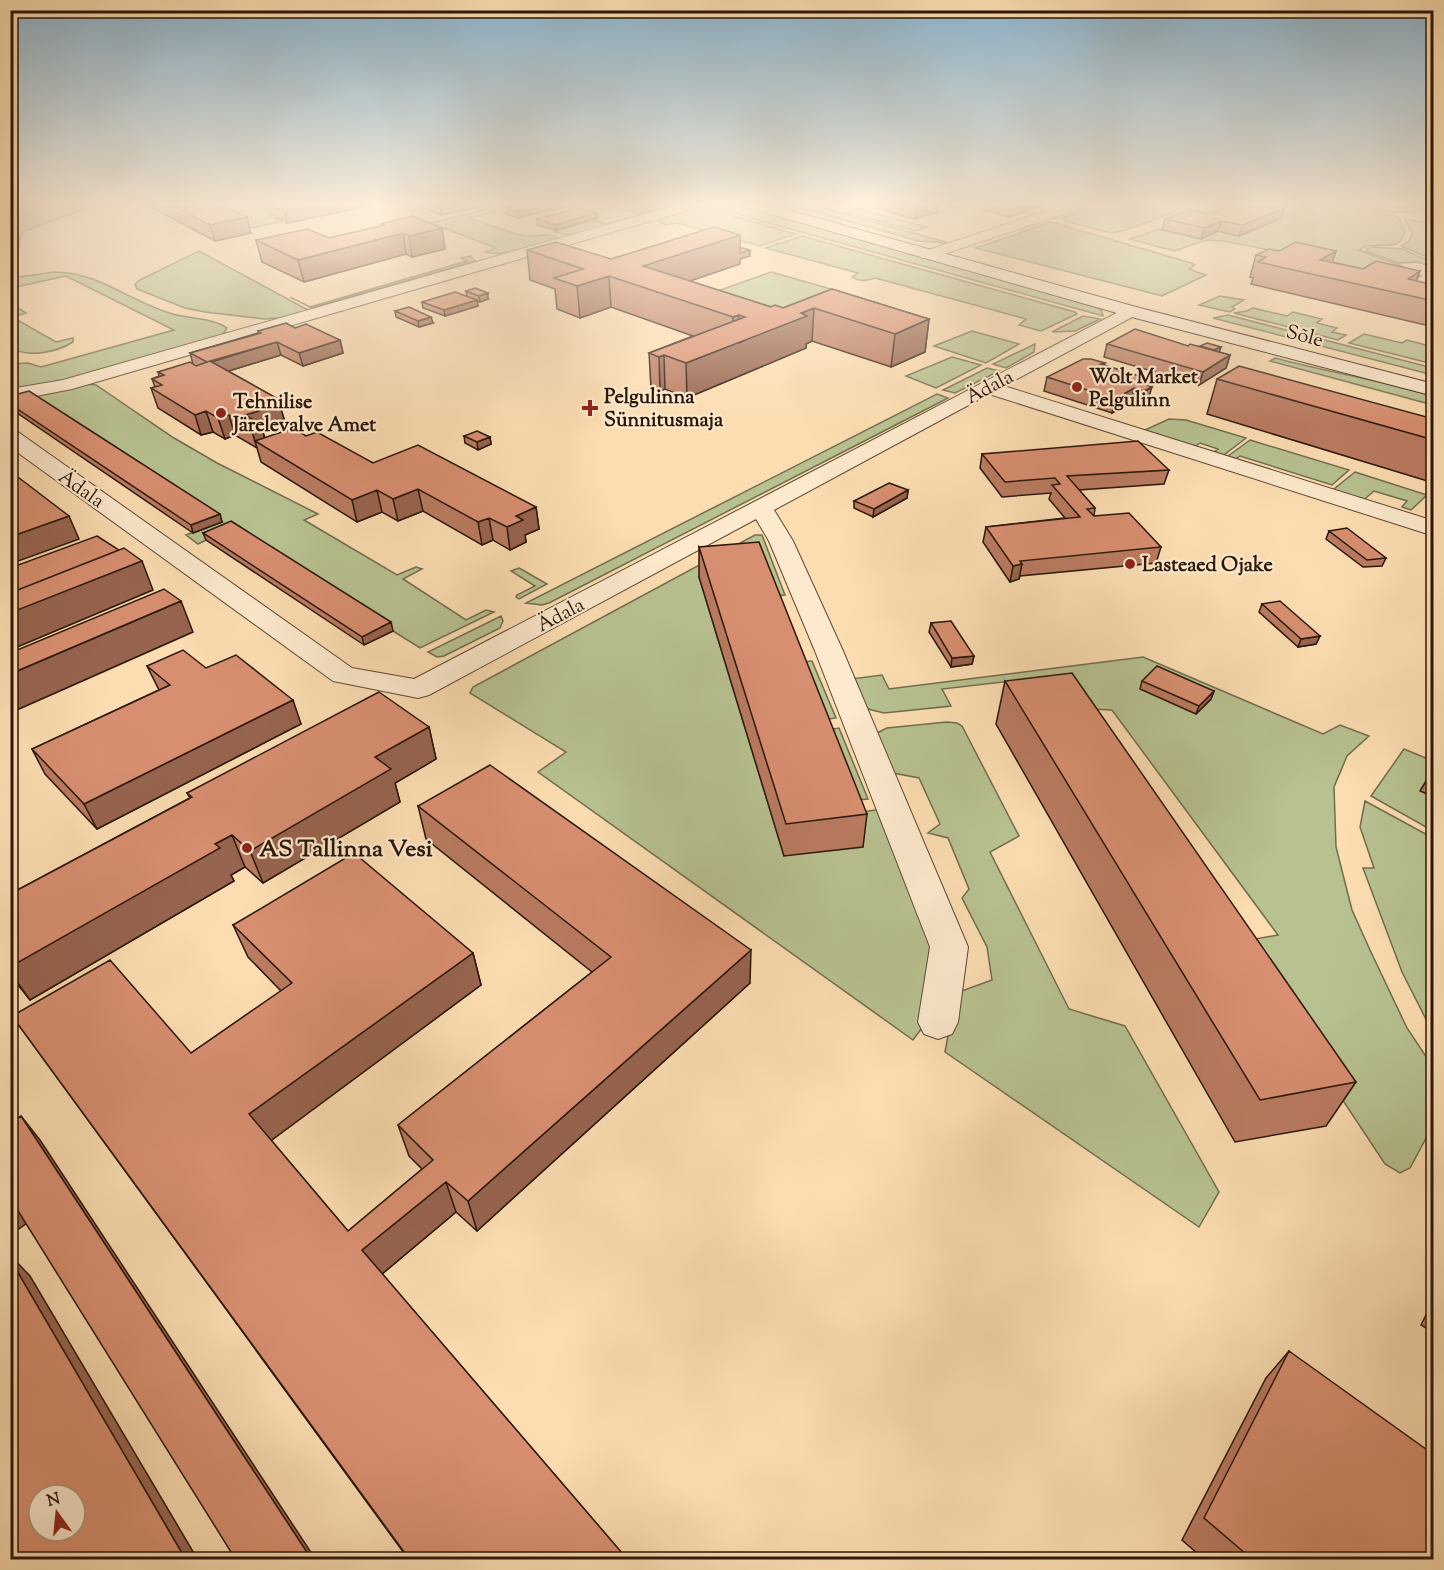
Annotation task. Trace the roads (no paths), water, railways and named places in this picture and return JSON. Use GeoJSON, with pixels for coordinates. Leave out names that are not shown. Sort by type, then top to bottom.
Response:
{"type":"FeatureCollection","features":[{"type":"Feature","properties":{"kind":"street"},"geometry":{"type":"LineString","coordinates":[[10,394],[64,385],[439,277]]}},
{"type":"Feature","properties":{"kind":"street","name":"Sõle"},"geometry":{"type":"LineString","coordinates":[[1018,277],[1130,311],[1434,390]]}},
{"type":"Feature","properties":{"kind":"street","name":"Sõle"},"geometry":{"type":"LineString","coordinates":[[1033,277],[1434,380]]}},
{"type":"Feature","properties":{"kind":"street","name":"Ädala"},"geometry":{"type":"LineString","coordinates":[[10,437],[343,675],[418,689],[1130,311]]}},
{"type":"Feature","properties":{"kind":"street"},"geometry":{"type":"LineString","coordinates":[[987,387],[1434,530]]}},
{"type":"Feature","properties":{"kind":"street"},"geometry":{"type":"LineString","coordinates":[[761,508],[781,541],[829,651],[950,947],[938,1022]]}},
{"type":"Feature","properties":{"kind":"place","name":"Wolt Market Pelgulinn"},"geometry":{"type":"Point","coordinates":[1077,387]}},
{"type":"Feature","properties":{"kind":"place","name":"Pelgulinna Sünnitusmaja"},"geometry":{"type":"Point","coordinates":[590,408]}},
{"type":"Feature","properties":{"kind":"place","name":"Tehnilise Järelevalve Amet"},"geometry":{"type":"Point","coordinates":[221,413]}},
{"type":"Feature","properties":{"kind":"place","name":"Lasteaed Ojake"},"geometry":{"type":"Point","coordinates":[1130,564]}},
{"type":"Feature","properties":{"kind":"place","name":"AS Tallinna Vesi"},"geometry":{"type":"Point","coordinates":[247,848]}}]}
